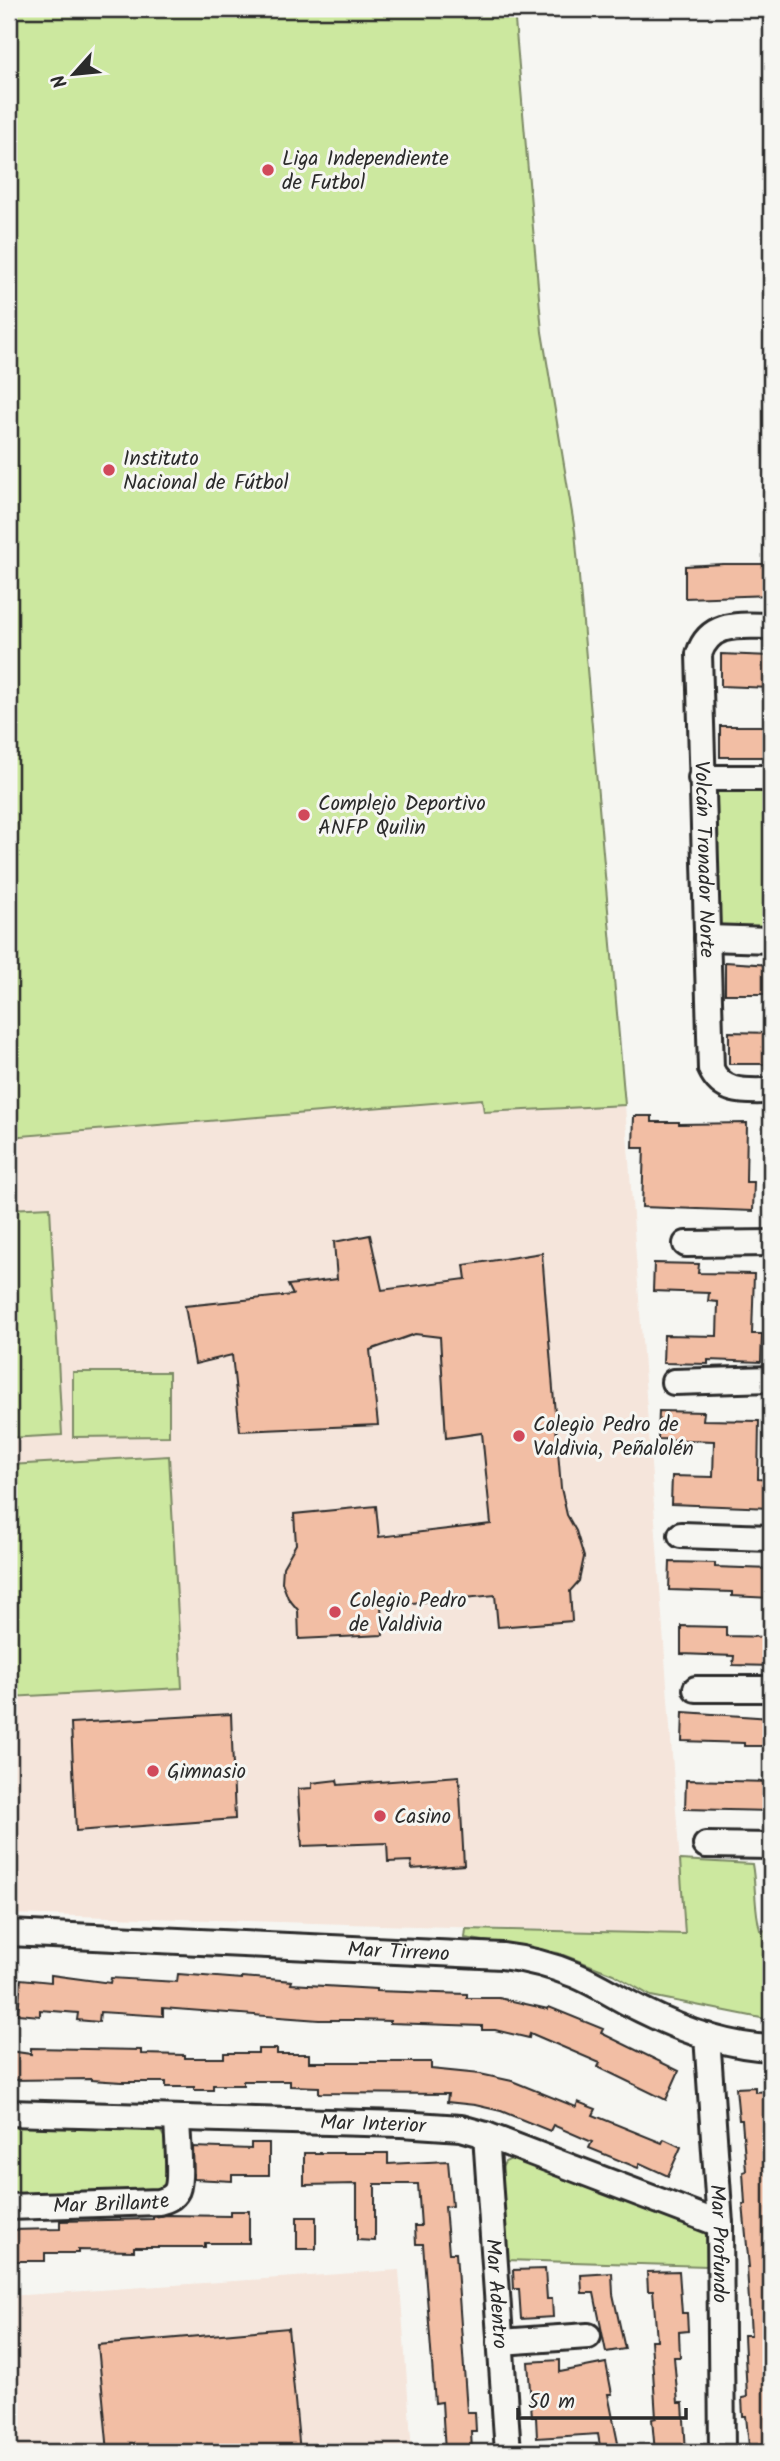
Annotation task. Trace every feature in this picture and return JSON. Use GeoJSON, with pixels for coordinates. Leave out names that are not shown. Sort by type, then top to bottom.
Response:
{"type":"FeatureCollection","features":[{"type":"Feature","properties":{"kind":"street","name":"Volcán Tronador Norte"},"geometry":{"type":"LineString","coordinates":[[771,626],[726,627],[708,637],[699,654],[711,1069],[719,1083],[733,1090],[771,1091]]}},
{"type":"Feature","properties":{"kind":"street"},"geometry":{"type":"LineString","coordinates":[[701,778],[771,778]]}},
{"type":"Feature","properties":{"kind":"street"},"geometry":{"type":"LineString","coordinates":[[707,938],[771,940]]}},
{"type":"Feature","properties":{"kind":"street"},"geometry":{"type":"LineString","coordinates":[[686,1244],[771,1244]]}},
{"type":"Feature","properties":{"kind":"street"},"geometry":{"type":"LineString","coordinates":[[674,1382],[771,1379]]}},
{"type":"Feature","properties":{"kind":"street"},"geometry":{"type":"LineString","coordinates":[[681,1535],[771,1538]]}},
{"type":"Feature","properties":{"kind":"street"},"geometry":{"type":"LineString","coordinates":[[696,1689],[771,1689]]}},
{"type":"Feature","properties":{"kind":"street"},"geometry":{"type":"LineString","coordinates":[[706,1844],[771,1846]]}},
{"type":"Feature","properties":{"kind":"street","name":"Mar Tirreno"},"geometry":{"type":"LineString","coordinates":[[9,1933],[502,1956],[545,1964],[577,1976],[642,2010],[708,2036],[742,2045],[771,2048]]}},
{"type":"Feature","properties":{"kind":"street","name":"Mar Profundo"},"geometry":{"type":"LineString","coordinates":[[708,2036],[720,2224],[722,2452]]}},
{"type":"Feature","properties":{"kind":"street","name":"Mar Interior"},"geometry":{"type":"LineString","coordinates":[[9,2113],[461,2128],[486,2135],[720,2224]]}},
{"type":"Feature","properties":{"kind":"street","name":"Mar Brillante"},"geometry":{"type":"LineString","coordinates":[[9,2207],[159,2202],[170,2198],[175,2194],[178,2182],[177,2118]]}},
{"type":"Feature","properties":{"kind":"street","name":"Mar Adentro"},"geometry":{"type":"LineString","coordinates":[[486,2135],[508,2452]]}},
{"type":"Feature","properties":{"kind":"street"},"geometry":{"type":"LineString","coordinates":[[500,2342],[588,2336]]}},
{"type":"Feature","properties":{"kind":"shaded area","name":"Colegio Pedro de Valdivia"},"geometry":{"type":"Polygon","coordinates":[[[483,1099],[485,1112],[625,1105],[685,1934],[9,1914],[9,1137],[483,1099]]]}},
{"type":"Feature","properties":{"kind":"shaded area"},"geometry":{"type":"Polygon","coordinates":[[[399,2270],[412,2452],[9,2452],[9,2296],[399,2270]]]}},
{"type":"Feature","properties":{"kind":"green space","name":"Complejo Deportivo ANFP Quilin"},"geometry":{"type":"Polygon","coordinates":[[[9,9],[514,9],[542,332],[575,531],[625,1105],[484,1112],[482,1099],[9,1137],[9,9]]]}},
{"type":"Feature","properties":{"kind":"green space"},"geometry":{"type":"Polygon","coordinates":[[[771,785],[771,933],[718,932],[715,786],[771,785]]]}},
{"type":"Feature","properties":{"kind":"green space"},"geometry":{"type":"Polygon","coordinates":[[[50,1207],[62,1435],[9,1438],[9,1209],[50,1207]]]}},
{"type":"Feature","properties":{"kind":"green space"},"geometry":{"type":"Polygon","coordinates":[[[73,1372],[169,1372],[169,1436],[73,1437],[73,1372]]]}},
{"type":"Feature","properties":{"kind":"green space"},"geometry":{"type":"Polygon","coordinates":[[[169,1456],[182,1688],[9,1697],[9,1465],[169,1456]]]}},
{"type":"Feature","properties":{"kind":"green space"},"geometry":{"type":"Polygon","coordinates":[[[680,1860],[752,1864],[760,1930],[771,1931],[771,2020],[651,1996],[613,1974],[558,1953],[465,1938],[466,1929],[685,1934],[680,1860]]]}},
{"type":"Feature","properties":{"kind":"green space"},"geometry":{"type":"Polygon","coordinates":[[[9,2124],[159,2129],[170,2160],[169,2178],[163,2192],[9,2200],[9,2124]]]}},
{"type":"Feature","properties":{"kind":"green space"},"geometry":{"type":"Polygon","coordinates":[[[515,2157],[703,2229],[707,2237],[707,2266],[505,2260],[499,2173],[505,2162],[515,2157]]]}},
{"type":"Feature","properties":{"kind":"building"},"geometry":{"type":"Polygon","coordinates":[[[771,564],[771,595],[685,598],[685,566],[771,564]]]}},
{"type":"Feature","properties":{"kind":"building"},"geometry":{"type":"Polygon","coordinates":[[[721,654],[771,656],[771,688],[721,686],[721,654]]]}},
{"type":"Feature","properties":{"kind":"building"},"geometry":{"type":"Polygon","coordinates":[[[720,726],[771,726],[771,757],[720,757],[720,726]]]}},
{"type":"Feature","properties":{"kind":"building"},"geometry":{"type":"Polygon","coordinates":[[[725,962],[771,965],[771,994],[725,994],[725,962]]]}},
{"type":"Feature","properties":{"kind":"building"},"geometry":{"type":"Polygon","coordinates":[[[729,1032],[771,1033],[771,1064],[729,1064],[729,1032]]]}},
{"type":"Feature","properties":{"kind":"building"},"geometry":{"type":"Polygon","coordinates":[[[634,1116],[652,1116],[652,1122],[679,1124],[747,1123],[746,1182],[754,1182],[753,1211],[642,1207],[644,1148],[633,1148],[634,1116]]]}},
{"type":"Feature","properties":{"kind":"building","name":"Colegio Pedro de Valdivia, Peñalolén"},"geometry":{"type":"Polygon","coordinates":[[[370,1235],[382,1290],[466,1279],[464,1265],[542,1253],[561,1488],[567,1515],[576,1531],[584,1557],[579,1581],[570,1591],[572,1621],[498,1627],[495,1595],[381,1606],[383,1635],[299,1639],[298,1610],[288,1598],[282,1582],[283,1567],[296,1544],[294,1514],[376,1506],[379,1537],[491,1524],[482,1433],[446,1438],[440,1337],[415,1334],[370,1350],[378,1425],[240,1431],[232,1355],[195,1364],[185,1306],[293,1295],[288,1285],[337,1279],[334,1242],[370,1235]]]}},
{"type":"Feature","properties":{"kind":"building"},"geometry":{"type":"Polygon","coordinates":[[[654,1263],[699,1264],[698,1273],[754,1274],[752,1334],[762,1334],[761,1362],[708,1360],[708,1364],[663,1363],[664,1335],[717,1336],[718,1302],[708,1301],[709,1293],[653,1291],[654,1263]]]}},
{"type":"Feature","properties":{"kind":"building"},"geometry":{"type":"Polygon","coordinates":[[[659,1411],[704,1412],[703,1420],[759,1421],[758,1479],[771,1480],[771,1508],[671,1504],[672,1476],[713,1477],[714,1441],[658,1439],[659,1411]]]}},
{"type":"Feature","properties":{"kind":"building"},"geometry":{"type":"Polygon","coordinates":[[[670,1562],[715,1563],[715,1567],[771,1569],[771,1598],[732,1596],[732,1592],[669,1590],[670,1562]]]}},
{"type":"Feature","properties":{"kind":"building"},"geometry":{"type":"Polygon","coordinates":[[[681,1626],[726,1627],[726,1636],[771,1637],[771,1666],[733,1665],[734,1656],[681,1654],[681,1626]]]}},
{"type":"Feature","properties":{"kind":"building"},"geometry":{"type":"Polygon","coordinates":[[[683,1712],[771,1718],[771,1746],[682,1741],[683,1712]]]}},
{"type":"Feature","properties":{"kind":"building","name":"Gimnasio"},"geometry":{"type":"Polygon","coordinates":[[[231,1714],[235,1819],[76,1831],[71,1723],[231,1714]]]}},
{"type":"Feature","properties":{"kind":"building","name":"Casino"},"geometry":{"type":"Polygon","coordinates":[[[459,1776],[464,1865],[412,1869],[411,1861],[388,1862],[387,1843],[302,1846],[298,1789],[312,1788],[312,1783],[337,1780],[338,1785],[459,1776]]]}},
{"type":"Feature","properties":{"kind":"building"},"geometry":{"type":"Polygon","coordinates":[[[686,1780],[771,1782],[771,1811],[685,1809],[686,1780]]]}},
{"type":"Feature","properties":{"kind":"building"},"geometry":{"type":"Polygon","coordinates":[[[178,1974],[269,1979],[292,1981],[291,1984],[376,1991],[467,1994],[467,1998],[499,1998],[548,2009],[549,2007],[603,2029],[601,2033],[679,2071],[666,2100],[598,2067],[600,2063],[530,2033],[529,2038],[495,2030],[482,2030],[482,2026],[319,2020],[163,2008],[163,2016],[100,2012],[99,2022],[77,2020],[78,2013],[40,2010],[40,2016],[18,2014],[21,1979],[51,1982],[51,1975],[110,1983],[111,1978],[177,1982],[178,1974]]]}},
{"type":"Feature","properties":{"kind":"building"},"geometry":{"type":"Polygon","coordinates":[[[31,2048],[141,2050],[141,2054],[185,2055],[185,2058],[224,2058],[224,2053],[258,2053],[258,2049],[277,2049],[277,2054],[309,2054],[309,2062],[431,2062],[431,2069],[480,2074],[512,2081],[576,2107],[578,2102],[596,2109],[593,2115],[662,2143],[664,2139],[681,2147],[668,2176],[640,2163],[638,2168],[589,2148],[592,2142],[553,2125],[550,2131],[501,2111],[447,2102],[448,2094],[319,2093],[319,2087],[290,2086],[290,2081],[243,2081],[243,2085],[213,2085],[213,2090],[194,2090],[194,2087],[166,2087],[166,2082],[9,2080],[9,2051],[31,2054],[31,2048]]]}},
{"type":"Feature","properties":{"kind":"building"},"geometry":{"type":"Polygon","coordinates":[[[755,2087],[755,2092],[771,2091],[771,2444],[749,2446],[742,2398],[747,2397],[744,2335],[751,2335],[749,2267],[743,2204],[743,2172],[746,2171],[742,2120],[739,2120],[736,2088],[755,2087]]]}},
{"type":"Feature","properties":{"kind":"building"},"geometry":{"type":"Polygon","coordinates":[[[251,2143],[269,2143],[269,2175],[232,2175],[232,2181],[194,2179],[193,2147],[251,2149],[251,2143]]]}},
{"type":"Feature","properties":{"kind":"building"},"geometry":{"type":"Polygon","coordinates":[[[304,2153],[388,2153],[388,2164],[448,2161],[452,2206],[445,2207],[449,2253],[456,2253],[467,2412],[475,2412],[476,2431],[471,2431],[472,2452],[445,2452],[442,2402],[435,2403],[423,2244],[416,2244],[415,2226],[421,2226],[418,2184],[375,2184],[375,2241],[357,2240],[357,2184],[304,2185],[304,2153]]]}},
{"type":"Feature","properties":{"kind":"building"},"geometry":{"type":"Polygon","coordinates":[[[230,2211],[249,2211],[249,2243],[205,2243],[205,2247],[134,2247],[134,2251],[78,2250],[78,2253],[45,2253],[45,2261],[9,2261],[9,2230],[60,2229],[60,2221],[153,2219],[167,2215],[230,2216],[230,2211]]]}},
{"type":"Feature","properties":{"kind":"building"},"geometry":{"type":"Polygon","coordinates":[[[297,2217],[316,2217],[316,2249],[297,2249],[297,2217]]]}},
{"type":"Feature","properties":{"kind":"building"},"geometry":{"type":"Polygon","coordinates":[[[545,2269],[547,2299],[552,2299],[553,2317],[521,2319],[519,2289],[514,2289],[513,2270],[545,2269]]]}},
{"type":"Feature","properties":{"kind":"building"},"geometry":{"type":"Polygon","coordinates":[[[679,2271],[682,2313],[687,2313],[688,2331],[679,2332],[680,2357],[674,2357],[678,2403],[683,2403],[686,2452],[655,2452],[652,2419],[656,2418],[651,2340],[657,2340],[653,2291],[648,2291],[647,2272],[679,2271]]]}},
{"type":"Feature","properties":{"kind":"building"},"geometry":{"type":"Polygon","coordinates":[[[612,2273],[613,2294],[625,2349],[606,2352],[594,2293],[582,2293],[581,2275],[612,2273]]]}},
{"type":"Feature","properties":{"kind":"building"},"geometry":{"type":"Polygon","coordinates":[[[288,2328],[300,2452],[108,2452],[98,2345],[288,2328]]]}},
{"type":"Feature","properties":{"kind":"building"},"geometry":{"type":"Polygon","coordinates":[[[560,2360],[560,2372],[606,2363],[612,2394],[608,2394],[619,2448],[601,2452],[598,2434],[537,2438],[536,2417],[532,2417],[528,2362],[560,2360]]]}},
{"type":"Feature","properties":{"kind":"place","name":"Liga Independiente de Futbol"},"geometry":{"type":"Point","coordinates":[268,170]}},
{"type":"Feature","properties":{"kind":"place","name":"Instituto Nacional de Fútbol"},"geometry":{"type":"Point","coordinates":[109,470]}},
{"type":"Feature","properties":{"kind":"place","name":"Complejo Deportivo ANFP Quilin"},"geometry":{"type":"Point","coordinates":[304,815]}},
{"type":"Feature","properties":{"kind":"place","name":"Colegio Pedro de Valdivia, Peñalolén"},"geometry":{"type":"Point","coordinates":[519,1436]}},
{"type":"Feature","properties":{"kind":"place","name":"Colegio Pedro de Valdivia"},"geometry":{"type":"Point","coordinates":[335,1612]}},
{"type":"Feature","properties":{"kind":"place","name":"Gimnasio"},"geometry":{"type":"Point","coordinates":[153,1771]}},
{"type":"Feature","properties":{"kind":"place","name":"Casino"},"geometry":{"type":"Point","coordinates":[380,1816]}}]}
